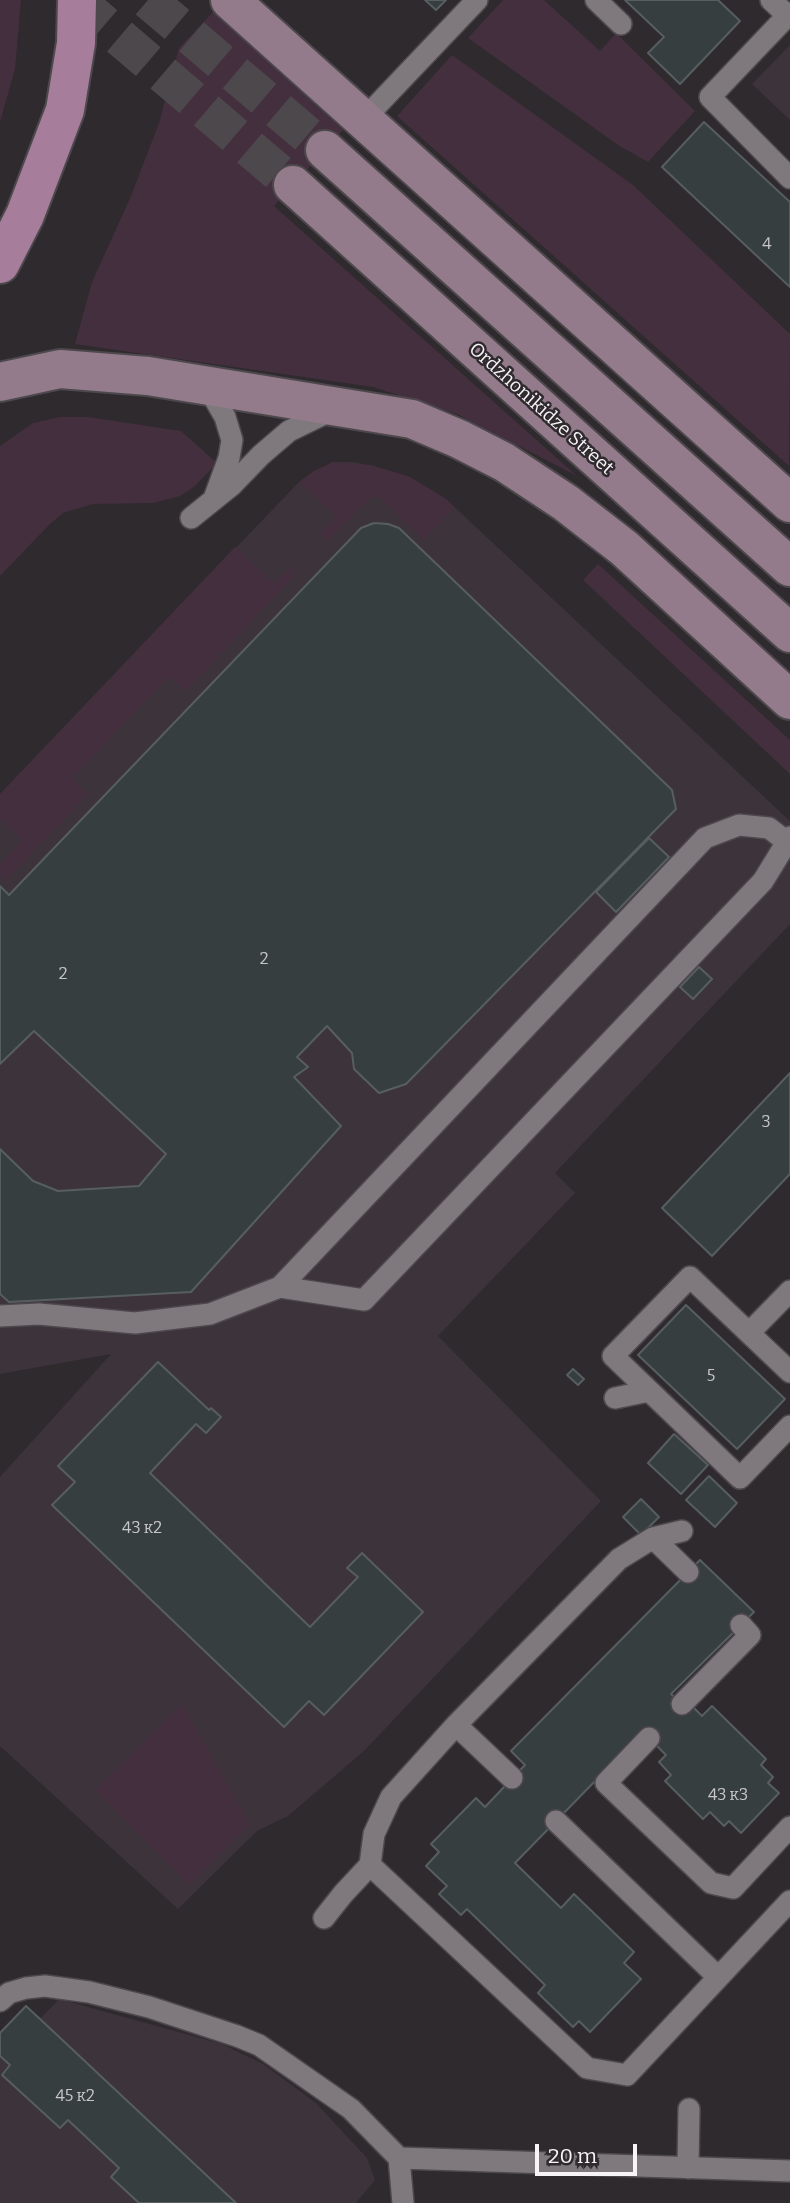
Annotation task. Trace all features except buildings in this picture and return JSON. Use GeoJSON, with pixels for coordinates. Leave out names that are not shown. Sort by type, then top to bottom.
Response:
{"type":"FeatureCollection","features":[{"type":"Feature","properties":{"kind":"main road"},"geometry":{"type":"LineString","coordinates":[[0,264],[47,163],[65,110],[76,43],[77,0]]}},
{"type":"Feature","properties":{"kind":"main road"},"geometry":{"type":"LineString","coordinates":[[230,0],[787,494]]}},
{"type":"Feature","properties":{"kind":"main road"},"geometry":{"type":"LineString","coordinates":[[325,150],[790,567]]}},
{"type":"Feature","properties":{"kind":"main road","name":"Ordzhonikidze Street"},"geometry":{"type":"LineString","coordinates":[[293,185],[790,633]]}},
{"type":"Feature","properties":{"kind":"main road"},"geometry":{"type":"LineString","coordinates":[[0,382],[60,369],[148,376],[412,419],[504,462],[566,502],[624,548],[790,700]]}},
{"type":"Feature","properties":{"kind":"lane"},"geometry":{"type":"LineString","coordinates":[[363,120],[477,0]]}},
{"type":"Feature","properties":{"kind":"lane"},"geometry":{"type":"LineString","coordinates":[[596,0],[621,24]]}},
{"type":"Feature","properties":{"kind":"lane"},"geometry":{"type":"LineString","coordinates":[[771,0],[789,14],[710,97],[790,178]]}},
{"type":"Feature","properties":{"kind":"lane"},"geometry":{"type":"LineString","coordinates":[[206,384],[225,417],[232,440],[229,458],[213,499]]}},
{"type":"Feature","properties":{"kind":"lane"},"geometry":{"type":"LineString","coordinates":[[191,518],[232,485],[261,454],[289,431],[341,407]]}},
{"type":"Feature","properties":{"kind":"lane"},"geometry":{"type":"LineString","coordinates":[[0,1316],[40,1314],[135,1323],[210,1314],[280,1287],[705,838],[739,825],[769,828],[788,840],[763,881],[363,1300],[280,1287]]}},
{"type":"Feature","properties":{"kind":"lane"},"geometry":{"type":"LineString","coordinates":[[790,1372],[690,1276],[614,1356],[740,1478],[790,1426]]}},
{"type":"Feature","properties":{"kind":"lane"},"geometry":{"type":"LineString","coordinates":[[749,1333],[790,1291]]}},
{"type":"Feature","properties":{"kind":"lane"},"geometry":{"type":"LineString","coordinates":[[615,1398],[649,1391]]}},
{"type":"Feature","properties":{"kind":"lane"},"geometry":{"type":"LineString","coordinates":[[324,1918],[342,1894],[370,1865],[374,1834],[391,1797],[456,1725],[619,1559],[653,1538],[682,1531]]}},
{"type":"Feature","properties":{"kind":"lane"},"geometry":{"type":"LineString","coordinates":[[653,1538],[688,1573]]}},
{"type":"Feature","properties":{"kind":"lane"},"geometry":{"type":"LineString","coordinates":[[682,1704],[750,1635],[741,1625]]}},
{"type":"Feature","properties":{"kind":"lane"},"geometry":{"type":"LineString","coordinates":[[456,1725],[512,1779]]}},
{"type":"Feature","properties":{"kind":"lane"},"geometry":{"type":"LineString","coordinates":[[649,1738],[606,1783],[711,1883],[733,1888],[790,1827]]}},
{"type":"Feature","properties":{"kind":"lane"},"geometry":{"type":"LineString","coordinates":[[556,1821],[718,1977]]}},
{"type":"Feature","properties":{"kind":"lane"},"geometry":{"type":"LineString","coordinates":[[370,1865],[587,2068],[627,2075],[790,1901]]}},
{"type":"Feature","properties":{"kind":"lane"},"geometry":{"type":"LineString","coordinates":[[0,2001],[9,1993],[45,1986],[89,1992],[149,2007],[259,2045],[351,2109],[399,2158],[403,2203]]}},
{"type":"Feature","properties":{"kind":"lane"},"geometry":{"type":"LineString","coordinates":[[688,2168],[690,2109]]}},
{"type":"Feature","properties":{"kind":"lane"},"geometry":{"type":"LineString","coordinates":[[399,2158],[790,2171]]}},
{"type":"Feature","properties":{"kind":"shaded area"},"geometry":{"type":"Polygon","coordinates":[[[0,0],[21,0],[15,69],[0,122],[0,0]]]}},
{"type":"Feature","properties":{"kind":"shaded area"},"geometry":{"type":"Polygon","coordinates":[[[503,0],[544,0],[600,51],[616,33],[695,111],[648,162],[618,145],[468,38],[503,0]]]}},
{"type":"Feature","properties":{"kind":"shaded area"},"geometry":{"type":"Polygon","coordinates":[[[213,12],[343,130],[274,206],[577,476],[457,414],[373,387],[75,344],[92,282],[131,196],[159,123],[179,48],[213,12]]]}},
{"type":"Feature","properties":{"kind":"shaded area"},"geometry":{"type":"Polygon","coordinates":[[[790,45],[790,120],[752,84],[790,45]]]}},
{"type":"Feature","properties":{"kind":"shaded area"},"geometry":{"type":"Polygon","coordinates":[[[452,55],[633,185],[790,334],[789,466],[397,116],[452,55]]]}},
{"type":"Feature","properties":{"kind":"shaded area"},"geometry":{"type":"Polygon","coordinates":[[[60,417],[88,417],[181,431],[217,463],[195,486],[180,496],[153,503],[93,504],[63,513],[0,576],[0,446],[33,423],[60,417]]]}},
{"type":"Feature","properties":{"kind":"shaded area"},"geometry":{"type":"Polygon","coordinates":[[[333,462],[354,462],[410,477],[446,499],[790,821],[790,924],[555,1173],[575,1193],[438,1336],[601,1501],[364,1751],[288,1816],[257,1831],[178,1909],[0,1746],[0,1477],[111,1354],[0,1374],[0,794],[299,482],[333,462]]]}},
{"type":"Feature","properties":{"kind":"shaded area"},"geometry":{"type":"Polygon","coordinates":[[[333,462],[371,465],[410,477],[455,507],[424,540],[381,499],[373,496],[328,541],[320,534],[336,517],[299,482],[333,462]]]}},
{"type":"Feature","properties":{"kind":"shaded area"},"geometry":{"type":"Polygon","coordinates":[[[235,547],[274,583],[290,567],[297,573],[186,691],[169,677],[72,778],[88,794],[6,881],[0,876],[0,864],[22,840],[0,819],[0,794],[235,547]]]}},
{"type":"Feature","properties":{"kind":"shaded area"},"geometry":{"type":"Polygon","coordinates":[[[598,564],[790,740],[790,774],[583,580],[598,564]]]}},
{"type":"Feature","properties":{"kind":"shaded area"},"geometry":{"type":"Polygon","coordinates":[[[182,1704],[250,1825],[189,1885],[95,1790],[182,1704]]]}},
{"type":"Feature","properties":{"kind":"shaded area"},"geometry":{"type":"Polygon","coordinates":[[[59,1999],[222,2044],[263,2064],[316,2103],[367,2158],[375,2180],[356,2203],[0,2203],[0,2033],[26,2006],[40,2019],[59,1999]]]}},
{"type":"Feature","properties":{"kind":"tunnel"},"geometry":{"type":"LineString","coordinates":[[76,0],[293,185]]}},
{"type":"Feature","properties":{"kind":"tunnel"},"geometry":{"type":"LineString","coordinates":[[148,0],[325,150]]}}]}
